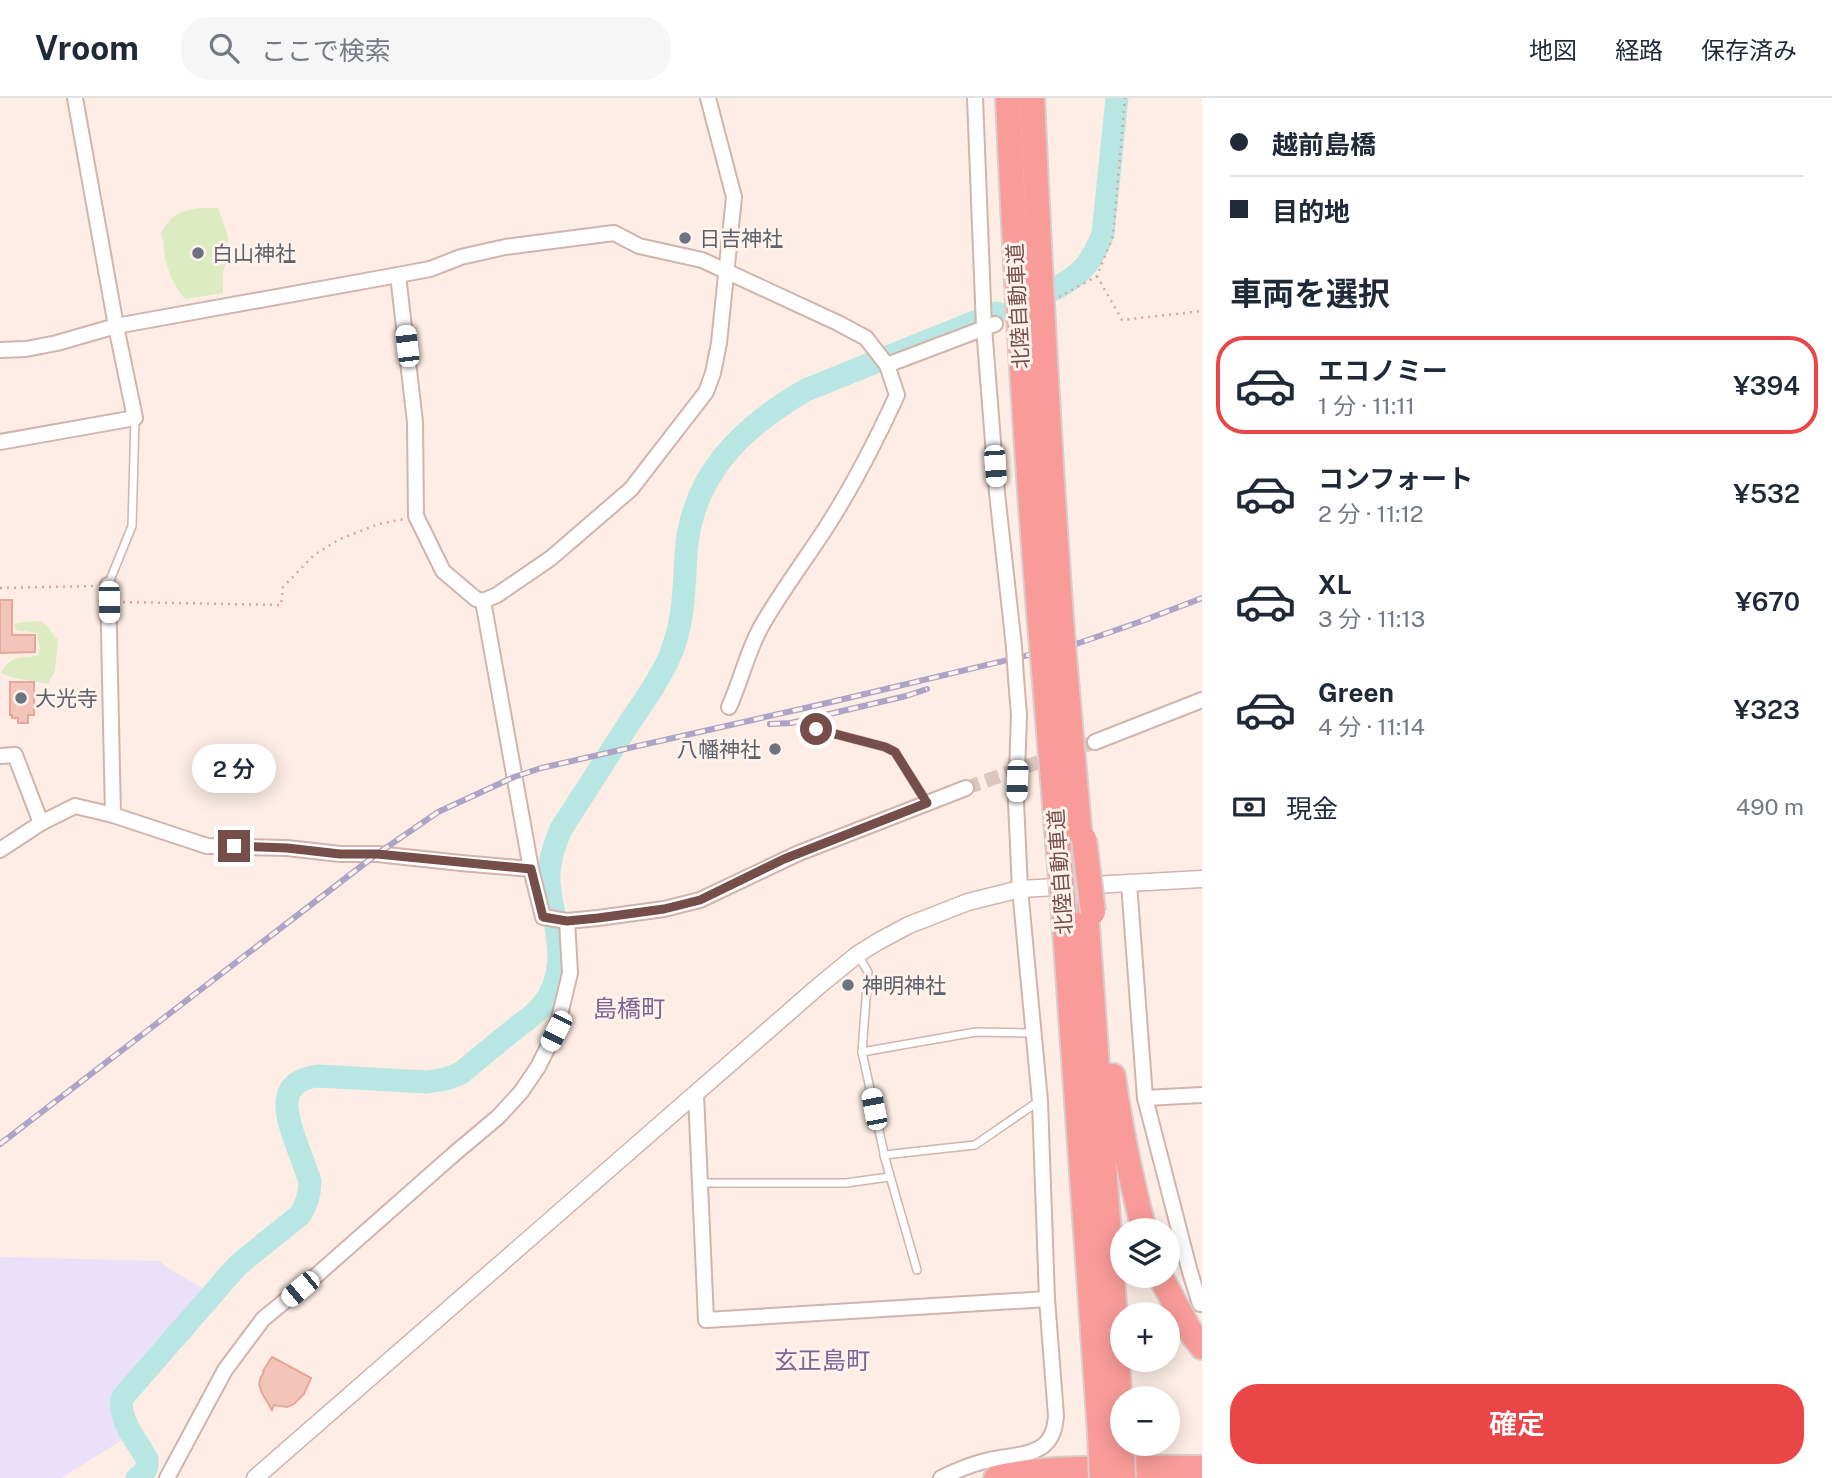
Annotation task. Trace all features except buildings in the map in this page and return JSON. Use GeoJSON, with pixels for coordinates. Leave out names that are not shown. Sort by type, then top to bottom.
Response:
{"type":"FeatureCollection","features":[{"type":"Feature","properties":{"kind":"highway","name":"北陸自動車道"},"geometry":{"type":"LineString","coordinates":[[1008,98],[1024,411],[1052,633],[1074,840],[1115,1320],[1103,1433],[1102,1478]]}},
{"type":"Feature","properties":{"kind":"highway","name":"北陸自動車道"},"geometry":{"type":"LineString","coordinates":[[1032,98],[1050,466],[1052,633]]}},
{"type":"Feature","properties":{"kind":"highway","name":"北陸自動車道"},"geometry":{"type":"LineString","coordinates":[[1055,669],[1074,768],[1074,840]]}},
{"type":"Feature","properties":{"kind":"highway","name":"北陸自動車道"},"geometry":{"type":"LineString","coordinates":[[1081,913],[1083,1180],[1103,1433],[1123,1478]]}},
{"type":"Feature","properties":{"kind":"highway"},"geometry":{"type":"LineString","coordinates":[[1081,913],[1109,1052],[1119,1122],[1141,1218]]}},
{"type":"Feature","properties":{"kind":"highway"},"geometry":{"type":"LineString","coordinates":[[1167,1288],[1202,1347]]}},
{"type":"Feature","properties":{"kind":"highway"},"geometry":{"type":"LineString","coordinates":[[1089,1478],[1103,1433]]}},
{"type":"Feature","properties":{"kind":"highway"},"geometry":{"type":"LineString","coordinates":[[996,1478],[1032,1472],[1133,1467],[1202,1468]]}},
{"type":"Feature","properties":{"kind":"street"},"geometry":{"type":"LineString","coordinates":[[0,442],[135,418],[75,98]]}},
{"type":"Feature","properties":{"kind":"street"},"geometry":{"type":"LineString","coordinates":[[398,275],[415,422],[416,516],[443,571],[476,599],[483,601],[551,558],[631,489],[706,392],[719,343],[734,197],[708,98]]}},
{"type":"Feature","properties":{"kind":"street"},"geometry":{"type":"LineString","coordinates":[[941,1478],[960,1469],[1032,1451],[1044,1445],[1052,1436],[1055,1427],[1047,1299],[1040,1101],[1020,889],[1016,802],[1019,715],[1017,678],[997,494],[975,98]]}},
{"type":"Feature","properties":{"kind":"street"},"geometry":{"type":"LineString","coordinates":[[0,350],[26,349],[116,326],[430,269],[461,257],[505,247],[614,233],[639,246],[702,260],[838,323],[866,338],[884,360],[897,395],[875,444],[829,523],[761,628],[729,707]]}},
{"type":"Feature","properties":{"kind":"street"},"geometry":{"type":"LineString","coordinates":[[884,360],[986,321]]}},
{"type":"Feature","properties":{"kind":"street"},"geometry":{"type":"LineString","coordinates":[[108,585],[113,815]]}},
{"type":"Feature","properties":{"kind":"street"},"geometry":{"type":"LineString","coordinates":[[483,601],[531,869],[543,917],[559,919],[664,909],[700,900],[799,853],[966,788]]}},
{"type":"Feature","properties":{"kind":"street"},"geometry":{"type":"LineString","coordinates":[[1095,742],[1202,700]]}},
{"type":"Feature","properties":{"kind":"street"},"geometry":{"type":"LineString","coordinates":[[0,756],[15,755],[41,823]]}},
{"type":"Feature","properties":{"kind":"street"},"geometry":{"type":"LineString","coordinates":[[0,849],[41,823],[75,806],[113,815],[207,846],[377,854],[531,869]]}},
{"type":"Feature","properties":{"kind":"street"},"geometry":{"type":"LineString","coordinates":[[256,1478],[858,954],[909,925],[968,902],[1020,889],[1202,879]]}},
{"type":"Feature","properties":{"kind":"street"},"geometry":{"type":"LineString","coordinates":[[1129,883],[1145,1098],[1200,1304]]}},
{"type":"Feature","properties":{"kind":"street"},"geometry":{"type":"LineString","coordinates":[[167,1478],[225,1370],[263,1319],[498,1117],[521,1092],[538,1067],[556,1031],[570,973],[559,919]]}},
{"type":"Feature","properties":{"kind":"street"},"geometry":{"type":"LineString","coordinates":[[696,1094],[706,1320],[1047,1299]]}},
{"type":"Feature","properties":{"kind":"street"},"geometry":{"type":"LineString","coordinates":[[1145,1098],[1202,1095]]}},
{"type":"Feature","properties":{"kind":"lane"},"geometry":{"type":"LineString","coordinates":[[108,585],[131,526],[135,418]]}},
{"type":"Feature","properties":{"kind":"lane"},"geometry":{"type":"LineString","coordinates":[[816,729],[895,752],[927,803]]}},
{"type":"Feature","properties":{"kind":"lane"},"geometry":{"type":"LineString","coordinates":[[858,954],[868,972],[862,1052],[889,1177],[917,1270]]}},
{"type":"Feature","properties":{"kind":"lane"},"geometry":{"type":"LineString","coordinates":[[862,1052],[976,1032],[1034,1033]]}},
{"type":"Feature","properties":{"kind":"lane"},"geometry":{"type":"LineString","coordinates":[[884,1155],[975,1145],[1040,1101]]}},
{"type":"Feature","properties":{"kind":"lane"},"geometry":{"type":"LineString","coordinates":[[701,1183],[846,1183],[889,1177]]}},
{"type":"Feature","properties":{"kind":"path"},"geometry":{"type":"LineString","coordinates":[[1056,299],[1097,276],[1113,236],[1125,98]]}},
{"type":"Feature","properties":{"kind":"path"},"geometry":{"type":"LineString","coordinates":[[1097,276],[1122,320],[1202,311]]}},
{"type":"Feature","properties":{"kind":"path"},"geometry":{"type":"LineString","coordinates":[[109,602],[281,604],[283,587],[314,555],[340,539],[379,524],[416,516]]}},
{"type":"Feature","properties":{"kind":"path"},"geometry":{"type":"LineString","coordinates":[[0,588],[108,585]]}},
{"type":"Feature","properties":{"kind":"shaded area"},"geometry":{"type":"Polygon","coordinates":[[[0,1257],[159,1261],[208,1291],[119,1391],[114,1409],[127,1437],[61,1478],[0,1478],[0,1257]]]}},
{"type":"Feature","properties":{"kind":"green space"},"geometry":{"type":"Polygon","coordinates":[[[199,208],[218,208],[228,236],[223,293],[185,299],[170,274],[161,234],[176,215],[199,208]]]}},
{"type":"Feature","properties":{"kind":"green space"},"geometry":{"type":"Polygon","coordinates":[[[41,621],[58,640],[55,671],[48,684],[1,673],[12,660],[38,656],[40,649],[37,633],[16,630],[14,624],[41,621]]]}},
{"type":"Feature","properties":{"kind":"waterway"},"geometry":{"type":"LineString","coordinates":[[1055,289],[1085,267],[1103,234],[1117,98]]}},
{"type":"Feature","properties":{"kind":"waterway"},"geometry":{"type":"LineString","coordinates":[[137,1478],[145,1470],[147,1459],[126,1422],[122,1398],[238,1265],[300,1215],[306,1203],[310,1181],[291,1129],[287,1109],[287,1099],[295,1084],[317,1076],[427,1082],[446,1079],[461,1073],[532,1016],[551,992],[559,962],[549,882],[554,848],[561,829],[651,691],[669,658],[680,620],[690,526],[709,477],[724,456],[761,420],[806,390],[997,313]]}},
{"type":"Feature","properties":{"kind":"tunnel"},"geometry":{"type":"LineString","coordinates":[[966,788],[1095,742]]}},
{"type":"Feature","properties":{"kind":"railway"},"geometry":{"type":"LineString","coordinates":[[0,1144],[377,854],[438,812],[514,777],[541,768],[1079,643],[1202,598]]}},
{"type":"Feature","properties":{"kind":"railway"},"geometry":{"type":"LineString","coordinates":[[770,724],[791,723],[927,689]]}},
{"type":"Feature","properties":{"kind":"place","name":"日吉神社"},"geometry":{"type":"Point","coordinates":[685,238]}},
{"type":"Feature","properties":{"kind":"place","name":"白山神社"},"geometry":{"type":"Point","coordinates":[198,253]}},
{"type":"Feature","properties":{"kind":"place","name":"大光寺"},"geometry":{"type":"Point","coordinates":[21,698]}},
{"type":"Feature","properties":{"kind":"place","name":"八幡神社"},"geometry":{"type":"Point","coordinates":[775,749]}},
{"type":"Feature","properties":{"kind":"place","name":"神明神社"},"geometry":{"type":"Point","coordinates":[848,985]}},
{"type":"Feature","properties":{"kind":"district","name":"島橋町"},"geometry":{"type":"Point","coordinates":[629,1008]}},
{"type":"Feature","properties":{"kind":"district","name":"玄正島町"},"geometry":{"type":"Point","coordinates":[822,1360]}},
{"type":"Feature","properties":{"kind":"route"},"geometry":{"type":"LineString","coordinates":[[234,846],[417,857],[531,869],[543,917],[567,921],[664,909],[700,900],[784,859],[927,803],[895,752],[816,729]]}}]}
